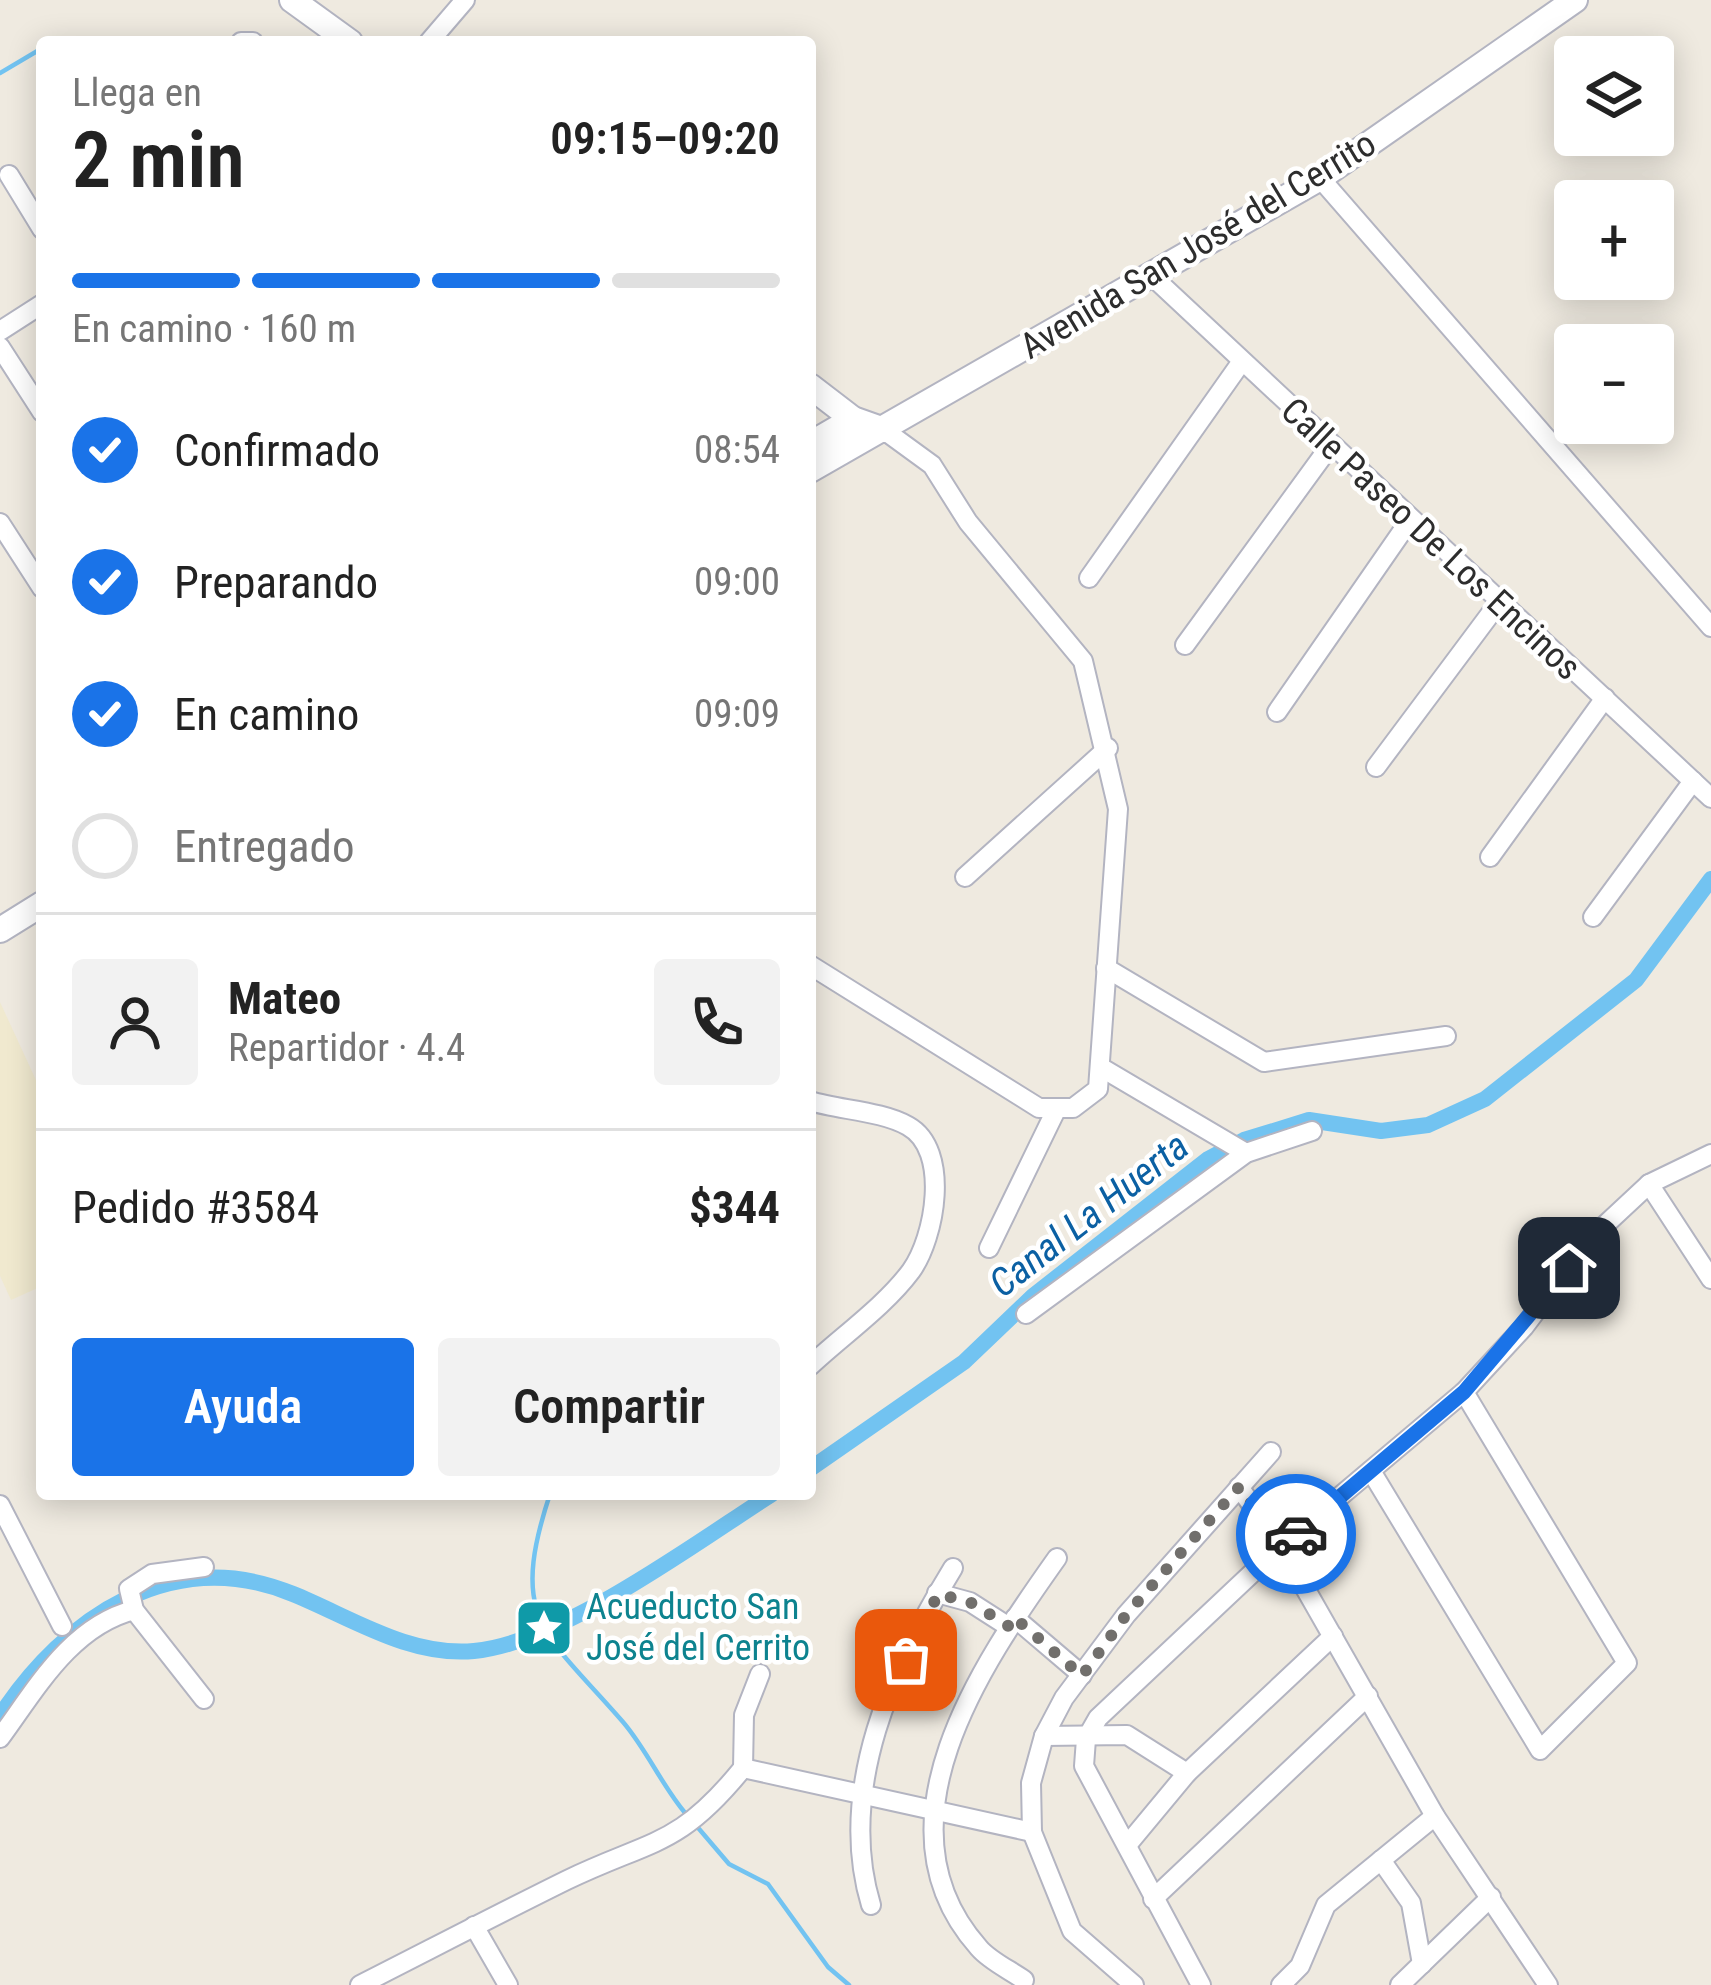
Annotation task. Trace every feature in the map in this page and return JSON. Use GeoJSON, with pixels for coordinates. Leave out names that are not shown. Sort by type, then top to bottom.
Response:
{"type":"FeatureCollection","features":[{"type":"Feature","properties":{"kind":"street"},"geometry":{"type":"LineString","coordinates":[[434,36],[465,0]]}},
{"type":"Feature","properties":{"kind":"street","name":"Avenida San José del Cerrito"},"geometry":{"type":"LineString","coordinates":[[816,467],[1321,178],[1575,0]]}},
{"type":"Feature","properties":{"kind":"street"},"geometry":{"type":"LineString","coordinates":[[305,3],[343,36]]}},
{"type":"Feature","properties":{"kind":"street"},"geometry":{"type":"LineString","coordinates":[[9,175],[36,219]]}},
{"type":"Feature","properties":{"kind":"street"},"geometry":{"type":"LineString","coordinates":[[1321,178],[1711,627]]}},
{"type":"Feature","properties":{"kind":"street","name":"Calle Paseo De Los Encinos"},"geometry":{"type":"LineString","coordinates":[[1154,277],[1240,364],[1711,798]]}},
{"type":"Feature","properties":{"kind":"street"},"geometry":{"type":"LineString","coordinates":[[0,332],[36,308]]}},
{"type":"Feature","properties":{"kind":"street"},"geometry":{"type":"LineString","coordinates":[[0,347],[36,403]]}},
{"type":"Feature","properties":{"kind":"street"},"geometry":{"type":"LineString","coordinates":[[1089,578],[1240,364]]}},
{"type":"Feature","properties":{"kind":"street"},"geometry":{"type":"LineString","coordinates":[[816,391],[853,419],[884,430],[932,464],[968,523],[1083,661],[1108,748],[1118,809],[1098,1090],[1088,1101],[1056,1110],[1039,1108],[816,969]]}},
{"type":"Feature","properties":{"kind":"street"},"geometry":{"type":"LineString","coordinates":[[816,441],[853,419]]}},
{"type":"Feature","properties":{"kind":"street"},"geometry":{"type":"LineString","coordinates":[[1185,645],[1330,446]]}},
{"type":"Feature","properties":{"kind":"street"},"geometry":{"type":"LineString","coordinates":[[1277,712],[1410,520]]}},
{"type":"Feature","properties":{"kind":"street"},"geometry":{"type":"LineString","coordinates":[[0,524],[36,579]]}},
{"type":"Feature","properties":{"kind":"street"},"geometry":{"type":"LineString","coordinates":[[1376,767],[1499,601]]}},
{"type":"Feature","properties":{"kind":"street"},"geometry":{"type":"LineString","coordinates":[[1490,857],[1605,698]]}},
{"type":"Feature","properties":{"kind":"street"},"geometry":{"type":"LineString","coordinates":[[964,877],[1108,748]]}},
{"type":"Feature","properties":{"kind":"street"},"geometry":{"type":"LineString","coordinates":[[1593,917],[1693,781]]}},
{"type":"Feature","properties":{"kind":"street"},"geometry":{"type":"LineString","coordinates":[[0,930],[36,908]]}},
{"type":"Feature","properties":{"kind":"street"},"geometry":{"type":"LineString","coordinates":[[1106,968],[1264,1062],[1446,1036]]}},
{"type":"Feature","properties":{"kind":"street"},"geometry":{"type":"LineString","coordinates":[[1102,1068],[1245,1152]]}},
{"type":"Feature","properties":{"kind":"street"},"geometry":{"type":"LineString","coordinates":[[816,1103],[908,1126],[932,1157],[933,1194],[925,1240],[911,1270],[816,1360]]}},
{"type":"Feature","properties":{"kind":"street"},"geometry":{"type":"LineString","coordinates":[[989,1248],[1056,1110]]}},
{"type":"Feature","properties":{"kind":"street"},"geometry":{"type":"LineString","coordinates":[[1026,1314],[1245,1152],[1312,1131]]}},
{"type":"Feature","properties":{"kind":"street"},"geometry":{"type":"LineString","coordinates":[[1201,1985],[1084,1766],[1085,1739],[1099,1718],[1281,1546],[1464,1392],[1524,1327],[1591,1238],[1649,1184],[1711,1154]]}},
{"type":"Feature","properties":{"kind":"street"},"geometry":{"type":"LineString","coordinates":[[1649,1184],[1711,1279]]}},
{"type":"Feature","properties":{"kind":"street"},"geometry":{"type":"LineString","coordinates":[[1371,1471],[1540,1750],[1627,1663],[1464,1392]]}},
{"type":"Feature","properties":{"kind":"street"},"geometry":{"type":"LineString","coordinates":[[1134,1985],[1072,1931],[1032,1832],[1031,1783],[1043,1736],[1126,1615],[1271,1452]]}},
{"type":"Feature","properties":{"kind":"street"},"geometry":{"type":"LineString","coordinates":[[1239,1487],[1281,1546],[1435,1816],[1548,1985]]}},
{"type":"Feature","properties":{"kind":"street"},"geometry":{"type":"LineString","coordinates":[[0,1505],[62,1626]]}},
{"type":"Feature","properties":{"kind":"street"},"geometry":{"type":"LineString","coordinates":[[1024,1980],[980,1949],[939,1885],[931,1808],[946,1749],[1012,1622],[1057,1558]]}},
{"type":"Feature","properties":{"kind":"street"},"geometry":{"type":"LineString","coordinates":[[0,1738],[58,1658],[132,1600],[152,1574],[204,1567]]}},
{"type":"Feature","properties":{"kind":"street"},"geometry":{"type":"LineString","coordinates":[[871,1906],[859,1866],[862,1791],[875,1727],[953,1568]]}},
{"type":"Feature","properties":{"kind":"street"},"geometry":{"type":"LineString","coordinates":[[938,1594],[970,1602],[1012,1622],[1082,1676]]}},
{"type":"Feature","properties":{"kind":"street"},"geometry":{"type":"LineString","coordinates":[[132,1600],[204,1699]]}},
{"type":"Feature","properties":{"kind":"street"},"geometry":{"type":"LineString","coordinates":[[1128,1844],[1187,1773],[1333,1636]]}},
{"type":"Feature","properties":{"kind":"street"},"geometry":{"type":"LineString","coordinates":[[360,1985],[575,1877],[675,1837],[713,1805],[743,1768],[744,1715],[760,1674]]}},
{"type":"Feature","properties":{"kind":"street"},"geometry":{"type":"LineString","coordinates":[[1153,1900],[1368,1696]]}},
{"type":"Feature","properties":{"kind":"street"},"geometry":{"type":"LineString","coordinates":[[1043,1736],[1140,1739],[1187,1773]]}},
{"type":"Feature","properties":{"kind":"street"},"geometry":{"type":"LineString","coordinates":[[743,1768],[1032,1832]]}},
{"type":"Feature","properties":{"kind":"street"},"geometry":{"type":"LineString","coordinates":[[1281,1985],[1300,1966],[1326,1905],[1435,1816]]}},
{"type":"Feature","properties":{"kind":"street"},"geometry":{"type":"LineString","coordinates":[[1381,1860],[1412,1903],[1421,1964]]}},
{"type":"Feature","properties":{"kind":"street"},"geometry":{"type":"LineString","coordinates":[[1400,1985],[1491,1897]]}},
{"type":"Feature","properties":{"kind":"street"},"geometry":{"type":"LineString","coordinates":[[474,1926],[508,1985]]}},
{"type":"Feature","properties":{"kind":"shaded area"},"geometry":{"type":"Polygon","coordinates":[[[0,1002],[36,1080],[36,1289],[11,1300],[0,1276],[0,1002]]]}},
{"type":"Feature","properties":{"kind":"waterway"},"geometry":{"type":"LineString","coordinates":[[0,73],[36,52]]}},
{"type":"Feature","properties":{"kind":"waterway","name":"Canal La Huerta"},"geometry":{"type":"LineString","coordinates":[[816,1465],[964,1362],[1033,1296],[1208,1159],[1244,1140],[1309,1120],[1381,1131],[1428,1125],[1485,1099],[1636,980],[1711,879]]}},
{"type":"Feature","properties":{"kind":"waterway"},"geometry":{"type":"LineString","coordinates":[[548,1500],[533,1571],[534,1598],[542,1622],[555,1644],[632,1733],[686,1814]]}},
{"type":"Feature","properties":{"kind":"waterway","name":"Canal La Huerta"},"geometry":{"type":"LineString","coordinates":[[0,1716],[26,1680],[89,1621],[126,1599],[164,1585],[205,1578],[248,1581],[293,1594],[403,1642],[474,1651],[509,1644],[587,1610],[763,1500]]}},
{"type":"Feature","properties":{"kind":"waterway"},"geometry":{"type":"LineString","coordinates":[[694,1823],[729,1864],[768,1884],[828,1967],[849,1985]]}},
{"type":"Feature","properties":{"kind":"way so far"},"geometry":{"type":"LineString","coordinates":[[906,1660],[938,1594],[970,1602],[1010,1627],[1015,1618],[1082,1676],[1126,1615],[1239,1487],[1281,1546],[1296,1534]]}},
{"type":"Feature","properties":{"kind":"place","name":"Acueducto San José del Cerrito"},"geometry":{"type":"Point","coordinates":[544,1628]}},
{"type":"Feature","properties":{"kind":"route"},"geometry":{"type":"LineString","coordinates":[[1296,1534],[1464,1392],[1524,1327],[1569,1268]]}}]}
